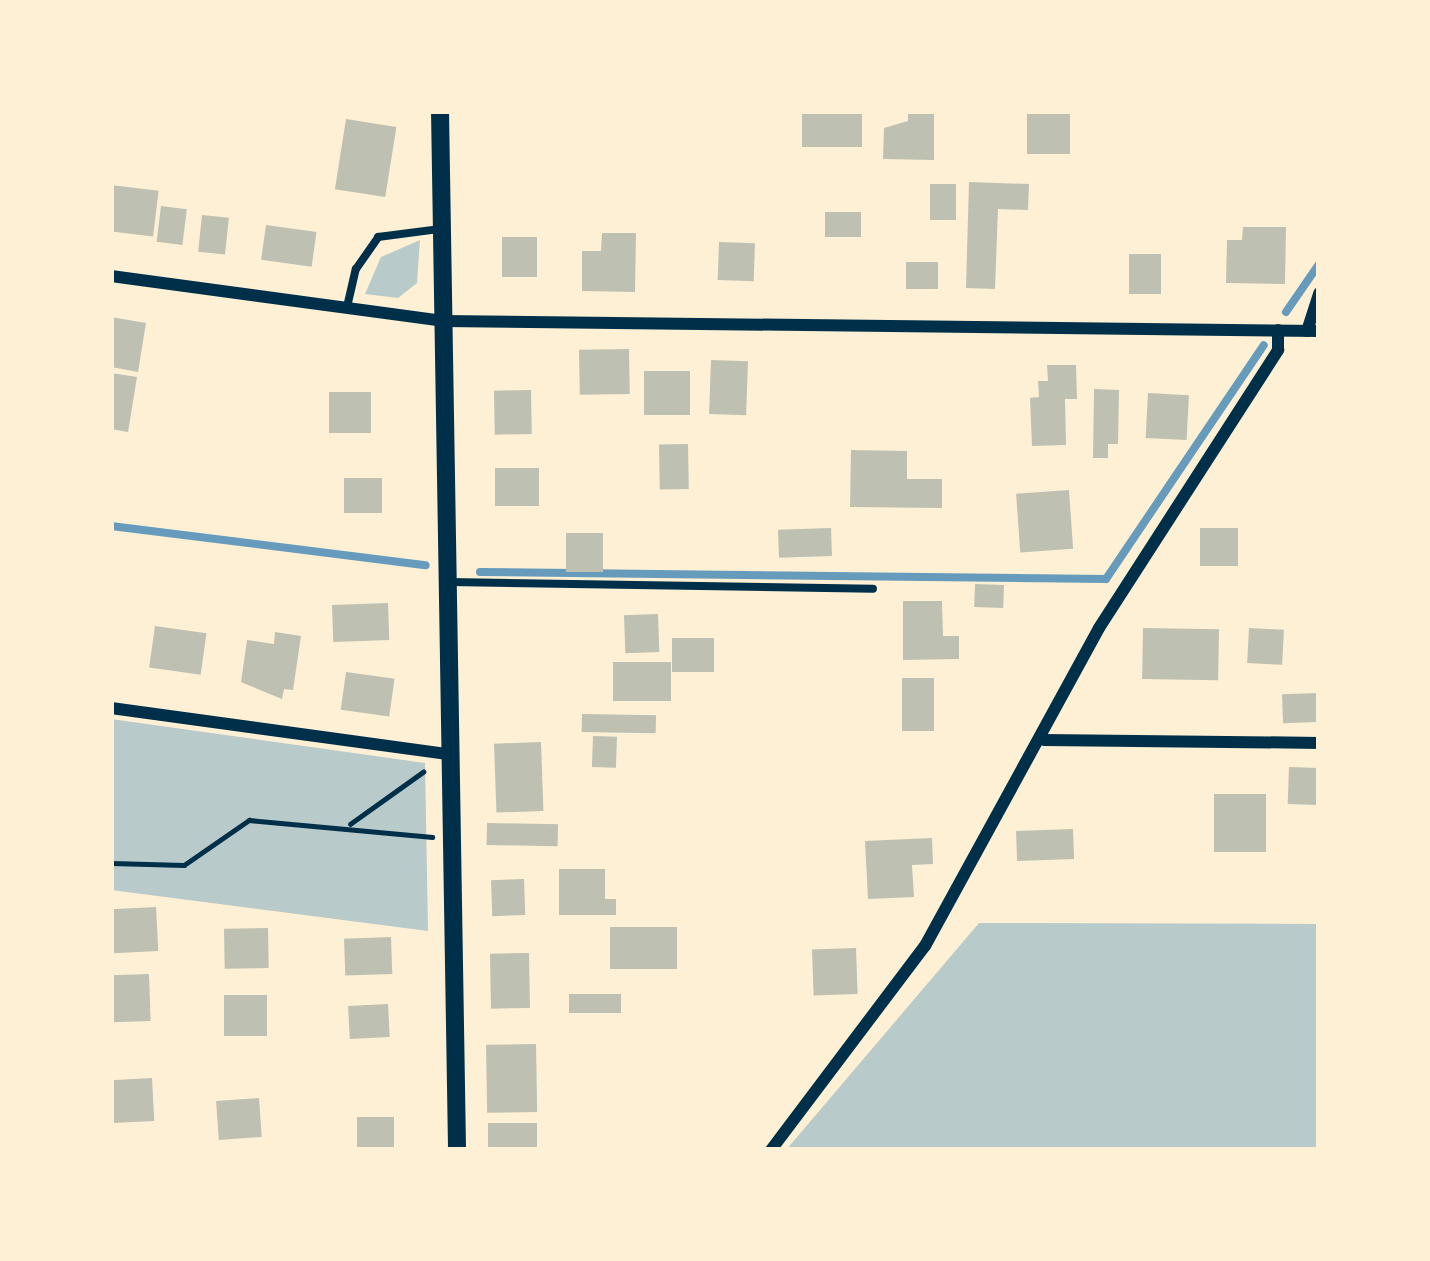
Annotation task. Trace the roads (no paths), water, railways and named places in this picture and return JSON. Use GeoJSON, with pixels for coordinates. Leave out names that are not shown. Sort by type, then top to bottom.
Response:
{"type":"FeatureCollection","features":[{"type":"Feature","properties":{"kind":"street"},"geometry":{"type":"LineString","coordinates":[[440,111],[457,1150]]}},
{"type":"Feature","properties":{"kind":"street"},"geometry":{"type":"LineString","coordinates":[[111,276],[443,321],[1313,331],[1319,293]]}},
{"type":"Feature","properties":{"kind":"street"},"geometry":{"type":"LineString","coordinates":[[771,1150],[925,946],[1044,740],[1099,628],[1278,350],[1278,330]]}},
{"type":"Feature","properties":{"kind":"street"},"geometry":{"type":"LineString","coordinates":[[111,708],[448,754]]}},
{"type":"Feature","properties":{"kind":"street"},"geometry":{"type":"LineString","coordinates":[[1044,740],[1319,743]]}},
{"type":"Feature","properties":{"kind":"lane"},"geometry":{"type":"LineString","coordinates":[[346,309],[356,269],[377,238],[441,229]]}},
{"type":"Feature","properties":{"kind":"lane"},"geometry":{"type":"LineString","coordinates":[[448,582],[874,589]]}},
{"type":"Feature","properties":{"kind":"waterway"},"geometry":{"type":"LineString","coordinates":[[1286,312],[1319,264]]}},
{"type":"Feature","properties":{"kind":"waterway"},"geometry":{"type":"LineString","coordinates":[[480,572],[1106,579],[1264,345]]}},
{"type":"Feature","properties":{"kind":"waterway"},"geometry":{"type":"LineString","coordinates":[[111,526],[426,565]]}}]}
